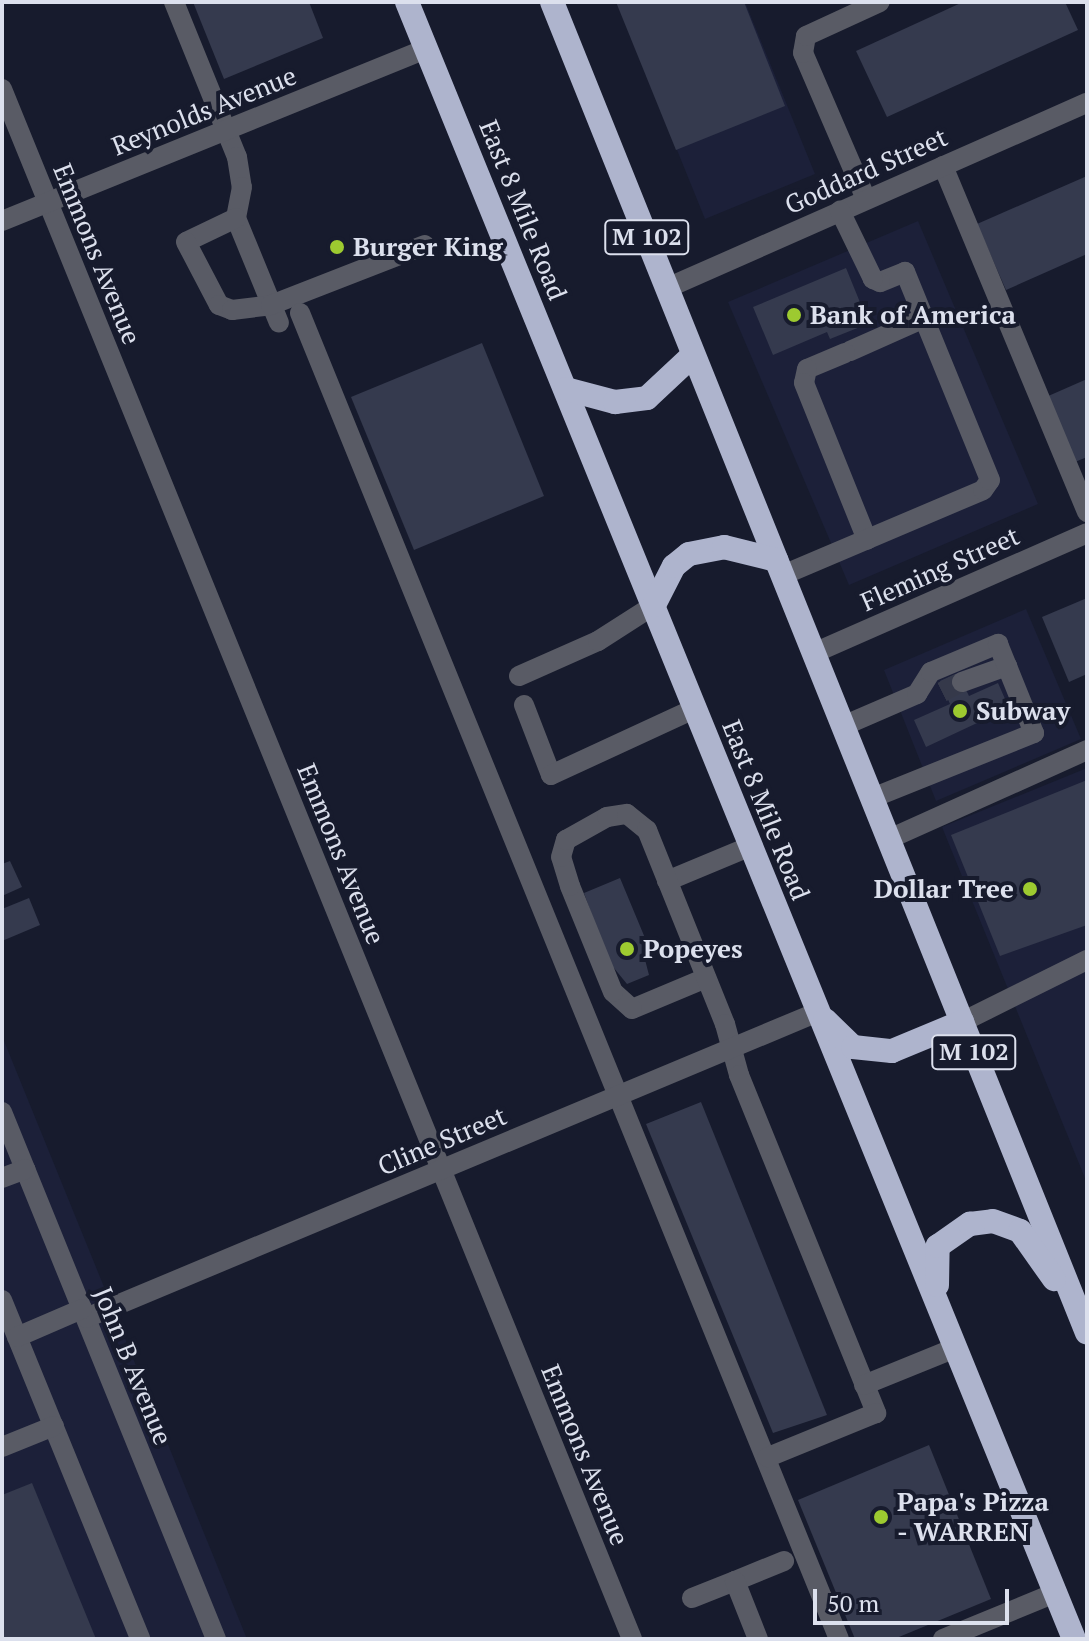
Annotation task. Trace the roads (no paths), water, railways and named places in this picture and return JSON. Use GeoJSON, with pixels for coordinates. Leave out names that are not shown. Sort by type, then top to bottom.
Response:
{"type":"FeatureCollection","features":[{"type":"Feature","properties":{"kind":"highway","name":"East 8 Mile Road"},"geometry":{"type":"LineString","coordinates":[[407,2],[1074,1639]]}},
{"type":"Feature","properties":{"kind":"highway","name":"M 102"},"geometry":{"type":"LineString","coordinates":[[552,2],[1087,1333]]}},
{"type":"Feature","properties":{"kind":"highway"},"geometry":{"type":"LineString","coordinates":[[566,389],[615,402],[647,398],[693,355]]}},
{"type":"Feature","properties":{"kind":"highway"},"geometry":{"type":"LineString","coordinates":[[654,605],[674,566],[689,554],[724,547],[780,568]]}},
{"type":"Feature","properties":{"kind":"highway"},"geometry":{"type":"LineString","coordinates":[[818,1012],[853,1047],[873,1051],[910,1047],[962,1022]]}},
{"type":"Feature","properties":{"kind":"highway"},"geometry":{"type":"LineString","coordinates":[[955,1348],[933,1263],[952,1232],[993,1221],[1020,1231],[1087,1342]]}},
{"type":"Feature","properties":{"kind":"street"},"geometry":{"type":"LineString","coordinates":[[174,2],[241,175],[236,218],[275,314]]}},
{"type":"Feature","properties":{"kind":"street"},"geometry":{"type":"LineString","coordinates":[[866,199],[803,53],[806,36],[880,2]]}},
{"type":"Feature","properties":{"kind":"street","name":"Reynolds Avenue"},"geometry":{"type":"LineString","coordinates":[[2,221],[426,49]]}},
{"type":"Feature","properties":{"kind":"street","name":"Emmons Avenue"},"geometry":{"type":"LineString","coordinates":[[2,89],[632,1639]]}},
{"type":"Feature","properties":{"kind":"street","name":"Goddard Street"},"geometry":{"type":"LineString","coordinates":[[667,288],[1087,103]]}},
{"type":"Feature","properties":{"kind":"street"},"geometry":{"type":"LineString","coordinates":[[943,166],[1087,512]]}},
{"type":"Feature","properties":{"kind":"street"},"geometry":{"type":"LineString","coordinates":[[780,568],[867,540],[983,490],[990,480],[905,272],[880,282],[873,279],[840,211]]}},
{"type":"Feature","properties":{"kind":"street"},"geometry":{"type":"LineString","coordinates":[[236,218],[186,245],[222,307],[275,314],[425,245]]}},
{"type":"Feature","properties":{"kind":"street"},"geometry":{"type":"LineString","coordinates":[[300,313],[768,1457],[839,1639]]}},
{"type":"Feature","properties":{"kind":"street"},"geometry":{"type":"LineString","coordinates":[[867,540],[804,383],[807,369],[924,318]]}},
{"type":"Feature","properties":{"kind":"street","name":"Fleming Street"},"geometry":{"type":"LineString","coordinates":[[814,653],[1087,533]]}},
{"type":"Feature","properties":{"kind":"street"},"geometry":{"type":"LineString","coordinates":[[519,676],[598,641],[654,605]]}},
{"type":"Feature","properties":{"kind":"street"},"geometry":{"type":"LineString","coordinates":[[872,798],[1034,733],[998,644],[931,672],[917,694]]}},
{"type":"Feature","properties":{"kind":"street"},"geometry":{"type":"LineString","coordinates":[[962,682],[1007,666]]}},
{"type":"Feature","properties":{"kind":"street"},"geometry":{"type":"LineString","coordinates":[[843,726],[917,694],[942,692]]}},
{"type":"Feature","properties":{"kind":"street"},"geometry":{"type":"LineString","coordinates":[[524,705],[551,775],[694,709]]}},
{"type":"Feature","properties":{"kind":"street"},"geometry":{"type":"LineString","coordinates":[[889,839],[1087,750]]}},
{"type":"Feature","properties":{"kind":"street"},"geometry":{"type":"LineString","coordinates":[[706,978],[632,1009],[613,992],[561,857],[566,840],[607,817],[637,817],[706,978],[729,1048],[876,1413],[768,1457]]}},
{"type":"Feature","properties":{"kind":"street"},"geometry":{"type":"LineString","coordinates":[[667,881],[751,846]]}},
{"type":"Feature","properties":{"kind":"street"},"geometry":{"type":"LineString","coordinates":[[962,1022],[1087,960]]}},
{"type":"Feature","properties":{"kind":"street","name":"Cline Street"},"geometry":{"type":"LineString","coordinates":[[17,1337],[441,1170],[818,1012]]}},
{"type":"Feature","properties":{"kind":"street","name":"John B Avenue"},"geometry":{"type":"LineString","coordinates":[[2,1112],[216,1639]]}},
{"type":"Feature","properties":{"kind":"street"},"geometry":{"type":"LineString","coordinates":[[2,1178],[25,1169]]}},
{"type":"Feature","properties":{"kind":"street"},"geometry":{"type":"LineString","coordinates":[[2,1300],[140,1639]]}},
{"type":"Feature","properties":{"kind":"street"},"geometry":{"type":"LineString","coordinates":[[864,1385],[955,1348]]}},
{"type":"Feature","properties":{"kind":"street"},"geometry":{"type":"LineString","coordinates":[[2,1447],[54,1426]]}},
{"type":"Feature","properties":{"kind":"street"},"geometry":{"type":"LineString","coordinates":[[692,1598],[784,1561]]}},
{"type":"Feature","properties":{"kind":"street"},"geometry":{"type":"LineString","coordinates":[[735,1581],[758,1639]]}},
{"type":"Feature","properties":{"kind":"street"},"geometry":{"type":"LineString","coordinates":[[943,1639],[1055,1593]]}},
{"type":"Feature","properties":{"kind":"tunnel"},"geometry":{"type":"LineString","coordinates":[[942,692],[962,682]]}},
{"type":"Feature","properties":{"kind":"place","name":"Burger King"},"geometry":{"type":"Point","coordinates":[337,247]}},
{"type":"Feature","properties":{"kind":"place","name":"Bank of America"},"geometry":{"type":"Point","coordinates":[794,315]}},
{"type":"Feature","properties":{"kind":"place","name":"Subway"},"geometry":{"type":"Point","coordinates":[960,711]}},
{"type":"Feature","properties":{"kind":"place","name":"Dollar Tree"},"geometry":{"type":"Point","coordinates":[1030,889]}},
{"type":"Feature","properties":{"kind":"place","name":"Popeyes"},"geometry":{"type":"Point","coordinates":[627,949]}},
{"type":"Feature","properties":{"kind":"place","name":"Papa's Pizza - WARREN"},"geometry":{"type":"Point","coordinates":[881,1517]}}]}
